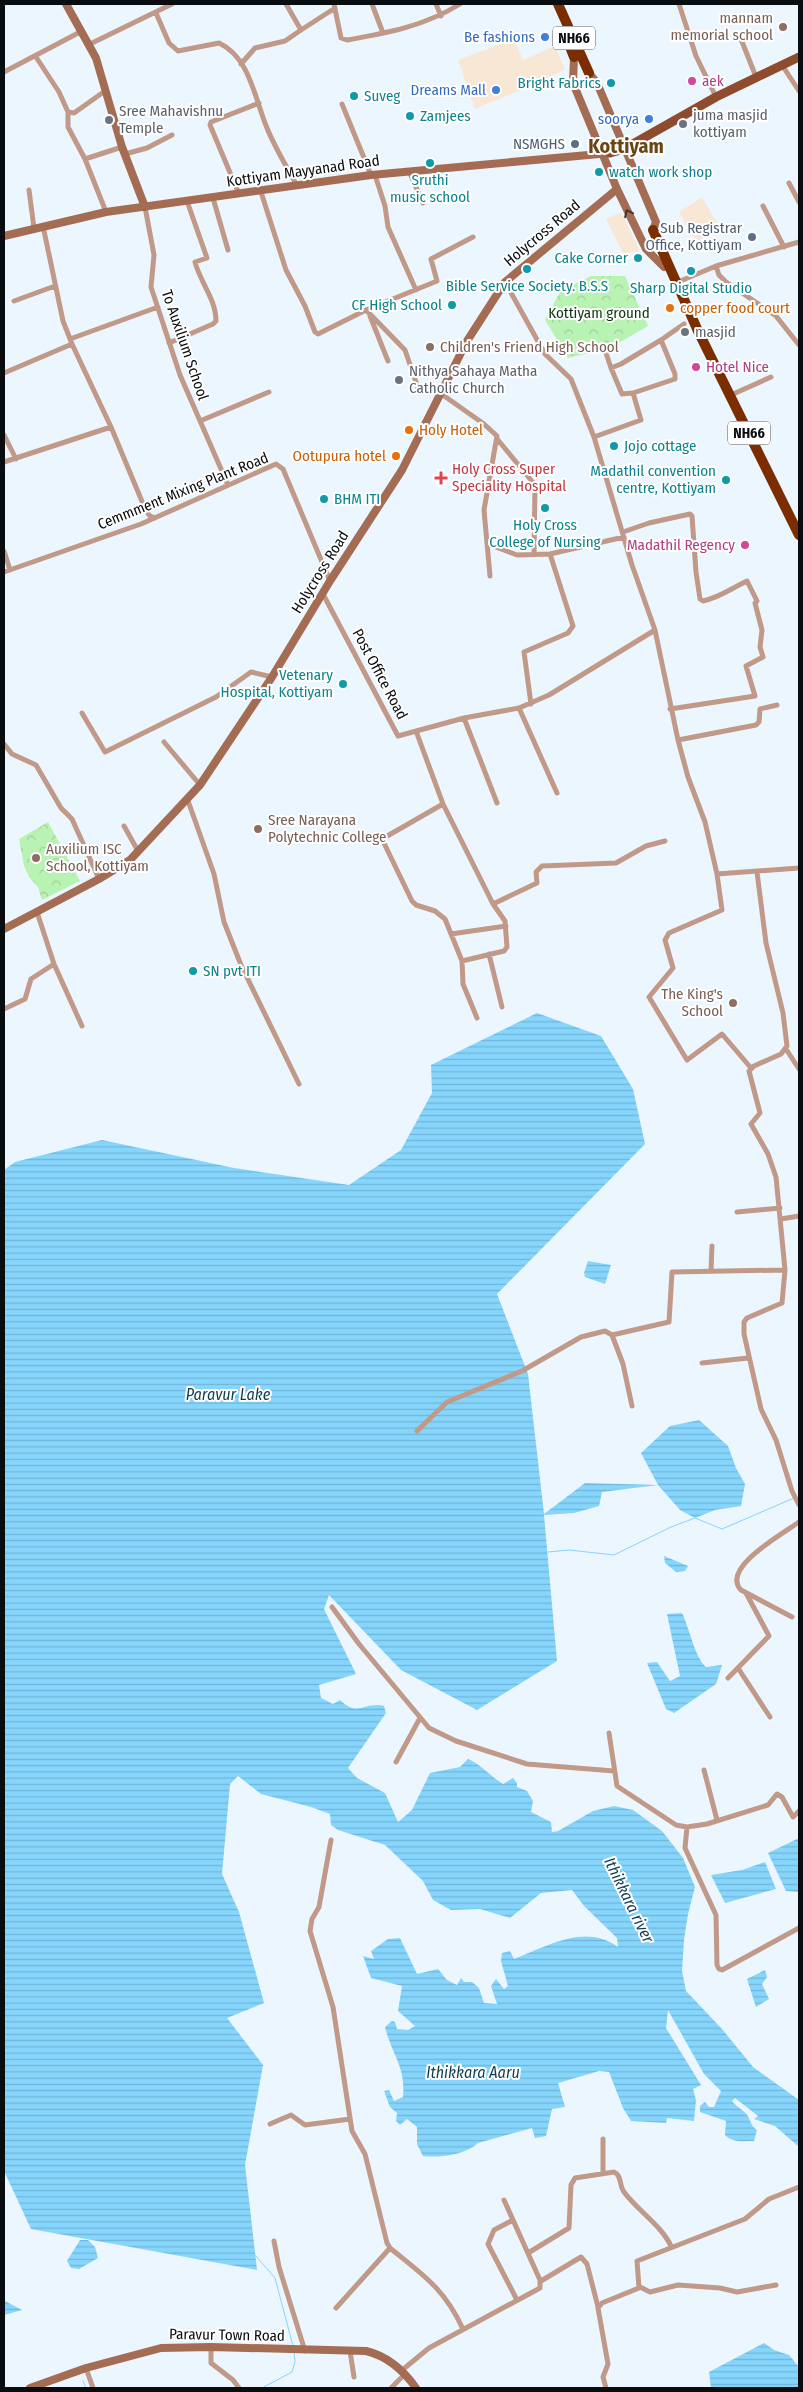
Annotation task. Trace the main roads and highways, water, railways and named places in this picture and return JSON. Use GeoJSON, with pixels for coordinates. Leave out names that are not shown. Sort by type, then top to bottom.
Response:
{"type":"FeatureCollection","features":[{"type":"Feature","properties":{"kind":"highway","name":"NH66"},"geometry":{"type":"LineString","coordinates":[[551,4],[574,57]]}},
{"type":"Feature","properties":{"kind":"highway","name":"NH66"},"geometry":{"type":"LineString","coordinates":[[558,4],[589,74]]}},
{"type":"Feature","properties":{"kind":"highway","name":"NH66"},"geometry":{"type":"LineString","coordinates":[[653,230],[678,282],[698,331]]}},
{"type":"Feature","properties":{"kind":"highway","name":"NH66"},"geometry":{"type":"LineString","coordinates":[[664,268],[731,395],[799,535]]}},
{"type":"Feature","properties":{"kind":"main road"},"geometry":{"type":"LineString","coordinates":[[66,4],[96,58],[124,150],[145,207]]}},
{"type":"Feature","properties":{"kind":"main road"},"geometry":{"type":"LineString","coordinates":[[574,57],[573,83],[606,153],[617,189],[646,249],[664,268]]}},
{"type":"Feature","properties":{"kind":"main road"},"geometry":{"type":"LineString","coordinates":[[606,153],[623,147],[716,97],[799,57]]}},
{"type":"Feature","properties":{"kind":"main road"},"geometry":{"type":"LineString","coordinates":[[589,74],[597,83],[656,222],[653,230]]}},
{"type":"Feature","properties":{"kind":"main road","name":"Kottiyam Mayyanad Road"},"geometry":{"type":"LineString","coordinates":[[4,236],[106,212],[373,175],[606,153]]}},
{"type":"Feature","properties":{"kind":"main road","name":"Holycross Road"},"geometry":{"type":"LineString","coordinates":[[4,929],[99,879],[130,860],[200,784],[272,677],[330,581],[402,470],[439,392],[467,341],[504,282],[617,189]]}},
{"type":"Feature","properties":{"kind":"main road","name":"Paravur Town Road"},"geometry":{"type":"LineString","coordinates":[[30,2388],[86,2368],[161,2348],[212,2347],[302,2351],[366,2351],[378,2355],[403,2372],[416,2388]]}},
{"type":"Feature","properties":{"kind":"water","name":"Paravur Lake"},"geometry":{"type":"Polygon","coordinates":[[[537,1013],[601,1036],[633,1089],[645,1144],[497,1294],[528,1374],[544,1514],[585,1483],[658,1485],[602,1492],[599,1506],[574,1513],[544,1515],[557,1661],[477,1710],[401,1670],[329,1595],[324,1609],[356,1674],[319,1685],[321,1698],[333,1704],[340,1700],[352,1708],[372,1705],[384,1706],[386,1713],[348,1768],[357,1778],[385,1793],[398,1822],[412,1810],[430,1773],[460,1767],[468,1759],[478,1764],[503,1784],[513,1778],[517,1783],[517,1787],[527,1791],[533,1801],[531,1812],[551,1822],[552,1832],[558,1831],[593,1811],[614,1806],[633,1810],[662,1831],[683,1858],[695,1887],[684,1940],[682,1971],[686,1991],[722,2029],[753,2067],[799,2100],[799,2147],[775,2126],[754,2119],[758,2116],[735,2098],[732,2101],[748,2116],[752,2125],[757,2130],[754,2141],[738,2141],[728,2138],[725,2135],[726,2121],[700,2112],[700,2106],[705,2102],[709,2107],[714,2107],[721,2091],[704,2074],[668,2010],[666,2028],[701,2085],[693,2089],[696,2100],[694,2121],[667,2118],[666,2123],[631,2121],[623,2108],[609,2072],[599,2071],[558,2083],[565,2107],[552,2109],[546,2136],[535,2138],[532,2128],[478,2143],[459,2153],[444,2156],[423,2156],[417,2144],[417,2127],[407,2119],[400,2125],[396,2121],[397,2113],[390,2107],[384,2091],[389,2090],[394,2101],[403,2097],[400,2069],[385,2027],[392,2021],[395,2022],[397,2029],[408,2030],[415,2026],[398,2011],[402,1986],[371,1978],[363,1956],[374,1959],[371,1951],[388,1939],[400,1938],[417,1974],[438,1969],[447,1980],[457,1985],[461,1978],[464,1982],[472,1982],[479,1988],[484,2003],[497,2004],[491,1986],[496,1979],[504,1989],[508,1986],[501,1961],[502,1953],[510,1951],[514,1959],[553,1943],[580,1937],[593,1937],[605,1940],[618,1947],[617,1938],[584,1906],[572,1890],[541,1893],[510,1918],[480,1909],[451,1910],[433,1900],[423,1881],[385,1845],[338,1830],[331,1825],[330,1814],[261,1794],[238,1776],[230,1784],[222,1874],[239,1912],[264,2003],[227,2018],[263,2065],[245,2165],[257,2270],[31,2229],[4,2171],[4,1170],[15,1162],[102,1140],[234,1168],[349,1185],[401,1150],[432,1093],[431,1065],[537,1013]]]}},
{"type":"Feature","properties":{"kind":"water"},"geometry":{"type":"Polygon","coordinates":[[[588,1261],[611,1265],[605,1284],[585,1277],[584,1273],[588,1261]]]}},
{"type":"Feature","properties":{"kind":"water"},"geometry":{"type":"Polygon","coordinates":[[[699,1420],[728,1446],[736,1468],[745,1484],[741,1506],[715,1510],[695,1518],[680,1510],[658,1485],[641,1453],[670,1426],[699,1420]]]}},
{"type":"Feature","properties":{"kind":"water"},"geometry":{"type":"Polygon","coordinates":[[[664,1556],[688,1566],[685,1571],[676,1572],[665,1563],[664,1556]]]}},
{"type":"Feature","properties":{"kind":"water"},"geometry":{"type":"Polygon","coordinates":[[[682,1613],[695,1649],[702,1662],[706,1667],[722,1665],[716,1684],[674,1713],[666,1709],[647,1663],[657,1662],[670,1681],[680,1676],[667,1614],[682,1613]]]}},
{"type":"Feature","properties":{"kind":"water"},"geometry":{"type":"Polygon","coordinates":[[[799,1838],[799,1892],[786,1891],[768,1853],[799,1838]]]}},
{"type":"Feature","properties":{"kind":"water"},"geometry":{"type":"Polygon","coordinates":[[[765,1862],[776,1889],[725,1903],[711,1875],[742,1870],[765,1862]]]}},
{"type":"Feature","properties":{"kind":"water"},"geometry":{"type":"Polygon","coordinates":[[[765,1970],[767,1977],[762,1984],[769,1999],[756,2007],[747,1979],[765,1970]]]}},
{"type":"Feature","properties":{"kind":"water"},"geometry":{"type":"Polygon","coordinates":[[[80,2240],[88,2240],[95,2247],[98,2258],[79,2269],[71,2268],[67,2261],[80,2240]]]}},
{"type":"Feature","properties":{"kind":"water"},"geometry":{"type":"Polygon","coordinates":[[[5,2301],[22,2310],[4,2315],[5,2301]]]}},
{"type":"Feature","properties":{"kind":"water"},"geometry":{"type":"Polygon","coordinates":[[[764,2343],[774,2350],[789,2355],[799,2367],[799,2388],[711,2388],[709,2372],[764,2343]]]}},
{"type":"Feature","properties":{"kind":"waterway"},"geometry":{"type":"LineString","coordinates":[[548,1552],[569,1550],[614,1555],[671,1527],[695,1518],[722,1529],[794,1498]]}},
{"type":"Feature","properties":{"kind":"waterway"},"geometry":{"type":"LineString","coordinates":[[255,2255],[275,2278],[293,2346]]}},
{"type":"Feature","properties":{"kind":"waterway"},"geometry":{"type":"LineString","coordinates":[[262,2388],[292,2372],[295,2362],[294,2352]]}},
{"type":"Feature","properties":{"kind":"waterway"},"geometry":{"type":"LineString","coordinates":[[83,2381],[86,2388]]}},
{"type":"Feature","properties":{"kind":"place","name":"mannam memorial school"},"geometry":{"type":"Point","coordinates":[783,27]}},
{"type":"Feature","properties":{"kind":"place","name":"Be fashions"},"geometry":{"type":"Point","coordinates":[545,37]}},
{"type":"Feature","properties":{"kind":"place","name":"aek"},"geometry":{"type":"Point","coordinates":[692,81]}},
{"type":"Feature","properties":{"kind":"place","name":"Bright Fabrics"},"geometry":{"type":"Point","coordinates":[611,83]}},
{"type":"Feature","properties":{"kind":"place","name":"Dreams Mall"},"geometry":{"type":"Point","coordinates":[496,90]}},
{"type":"Feature","properties":{"kind":"place","name":"Suveg"},"geometry":{"type":"Point","coordinates":[354,96]}},
{"type":"Feature","properties":{"kind":"place","name":"Zamjees"},"geometry":{"type":"Point","coordinates":[410,116]}},
{"type":"Feature","properties":{"kind":"place","name":"soorya"},"geometry":{"type":"Point","coordinates":[649,119]}},
{"type":"Feature","properties":{"kind":"place","name":"Sree Mahavishnu Temple"},"geometry":{"type":"Point","coordinates":[109,120]}},
{"type":"Feature","properties":{"kind":"place","name":"juma masjid kottiyam"},"geometry":{"type":"Point","coordinates":[683,124]}},
{"type":"Feature","properties":{"kind":"place","name":"NSMGHS"},"geometry":{"type":"Point","coordinates":[575,144]}},
{"type":"Feature","properties":{"kind":"place","name":"Sruthi music school"},"geometry":{"type":"Point","coordinates":[430,163]}},
{"type":"Feature","properties":{"kind":"place","name":"watch work shop"},"geometry":{"type":"Point","coordinates":[599,172]}},
{"type":"Feature","properties":{"kind":"place","name":"Sub Registrar Office, Kottiyam"},"geometry":{"type":"Point","coordinates":[752,237]}},
{"type":"Feature","properties":{"kind":"place","name":"Cake Corner"},"geometry":{"type":"Point","coordinates":[638,258]}},
{"type":"Feature","properties":{"kind":"place","name":"Bible Service Society. B.S.S"},"geometry":{"type":"Point","coordinates":[527,269]}},
{"type":"Feature","properties":{"kind":"place","name":"Sharp Digital Studio"},"geometry":{"type":"Point","coordinates":[691,271]}},
{"type":"Feature","properties":{"kind":"place","name":"CF High School"},"geometry":{"type":"Point","coordinates":[452,305]}},
{"type":"Feature","properties":{"kind":"place","name":"copper food court"},"geometry":{"type":"Point","coordinates":[670,308]}},
{"type":"Feature","properties":{"kind":"place","name":"masjid"},"geometry":{"type":"Point","coordinates":[685,332]}},
{"type":"Feature","properties":{"kind":"place","name":"Children's Friend High School"},"geometry":{"type":"Point","coordinates":[430,347]}},
{"type":"Feature","properties":{"kind":"place","name":"Hotel Nice"},"geometry":{"type":"Point","coordinates":[696,367]}},
{"type":"Feature","properties":{"kind":"place","name":"Nithya Sahaya Matha Catholic Church"},"geometry":{"type":"Point","coordinates":[399,380]}},
{"type":"Feature","properties":{"kind":"place","name":"Holy Hotel"},"geometry":{"type":"Point","coordinates":[409,430]}},
{"type":"Feature","properties":{"kind":"place","name":"Jojo cottage"},"geometry":{"type":"Point","coordinates":[614,446]}},
{"type":"Feature","properties":{"kind":"place","name":"Ootupura hotel"},"geometry":{"type":"Point","coordinates":[396,456]}},
{"type":"Feature","properties":{"kind":"place","name":"Holy Cross Super Speciality Hospital"},"geometry":{"type":"Point","coordinates":[441,478]}},
{"type":"Feature","properties":{"kind":"place","name":"Madathil convention centre, Kottiyam"},"geometry":{"type":"Point","coordinates":[726,480]}},
{"type":"Feature","properties":{"kind":"place","name":"BHM ITI"},"geometry":{"type":"Point","coordinates":[324,499]}},
{"type":"Feature","properties":{"kind":"place","name":"Holy Cross College of Nursing"},"geometry":{"type":"Point","coordinates":[545,508]}},
{"type":"Feature","properties":{"kind":"place","name":"Madathil Regency"},"geometry":{"type":"Point","coordinates":[745,545]}},
{"type":"Feature","properties":{"kind":"place","name":"Vetenary Hospital, Kottiyam"},"geometry":{"type":"Point","coordinates":[343,684]}},
{"type":"Feature","properties":{"kind":"place","name":"Sree Narayana Polytechnic College"},"geometry":{"type":"Point","coordinates":[258,829]}},
{"type":"Feature","properties":{"kind":"place","name":"Auxilium ISC School, Kottiyam"},"geometry":{"type":"Point","coordinates":[36,858]}},
{"type":"Feature","properties":{"kind":"place","name":"SN pvt ITI"},"geometry":{"type":"Point","coordinates":[193,971]}},
{"type":"Feature","properties":{"kind":"place","name":"The King's School"},"geometry":{"type":"Point","coordinates":[733,1003]}},
{"type":"Feature","properties":{"kind":"district","name":"Kottiyam"},"geometry":{"type":"Point","coordinates":[626,146]}},
{"type":"Feature","properties":{"kind":"park label","name":"Kottiyam ground"},"geometry":{"type":"Point","coordinates":[599,313]}},
{"type":"Feature","properties":{"kind":"water label","name":"Ithikkara river"},"geometry":{"type":"Point","coordinates":[629,1900]}},
{"type":"Feature","properties":{"kind":"water label","name":"Ithikkara Aaru"},"geometry":{"type":"Point","coordinates":[473,2072]}}]}
